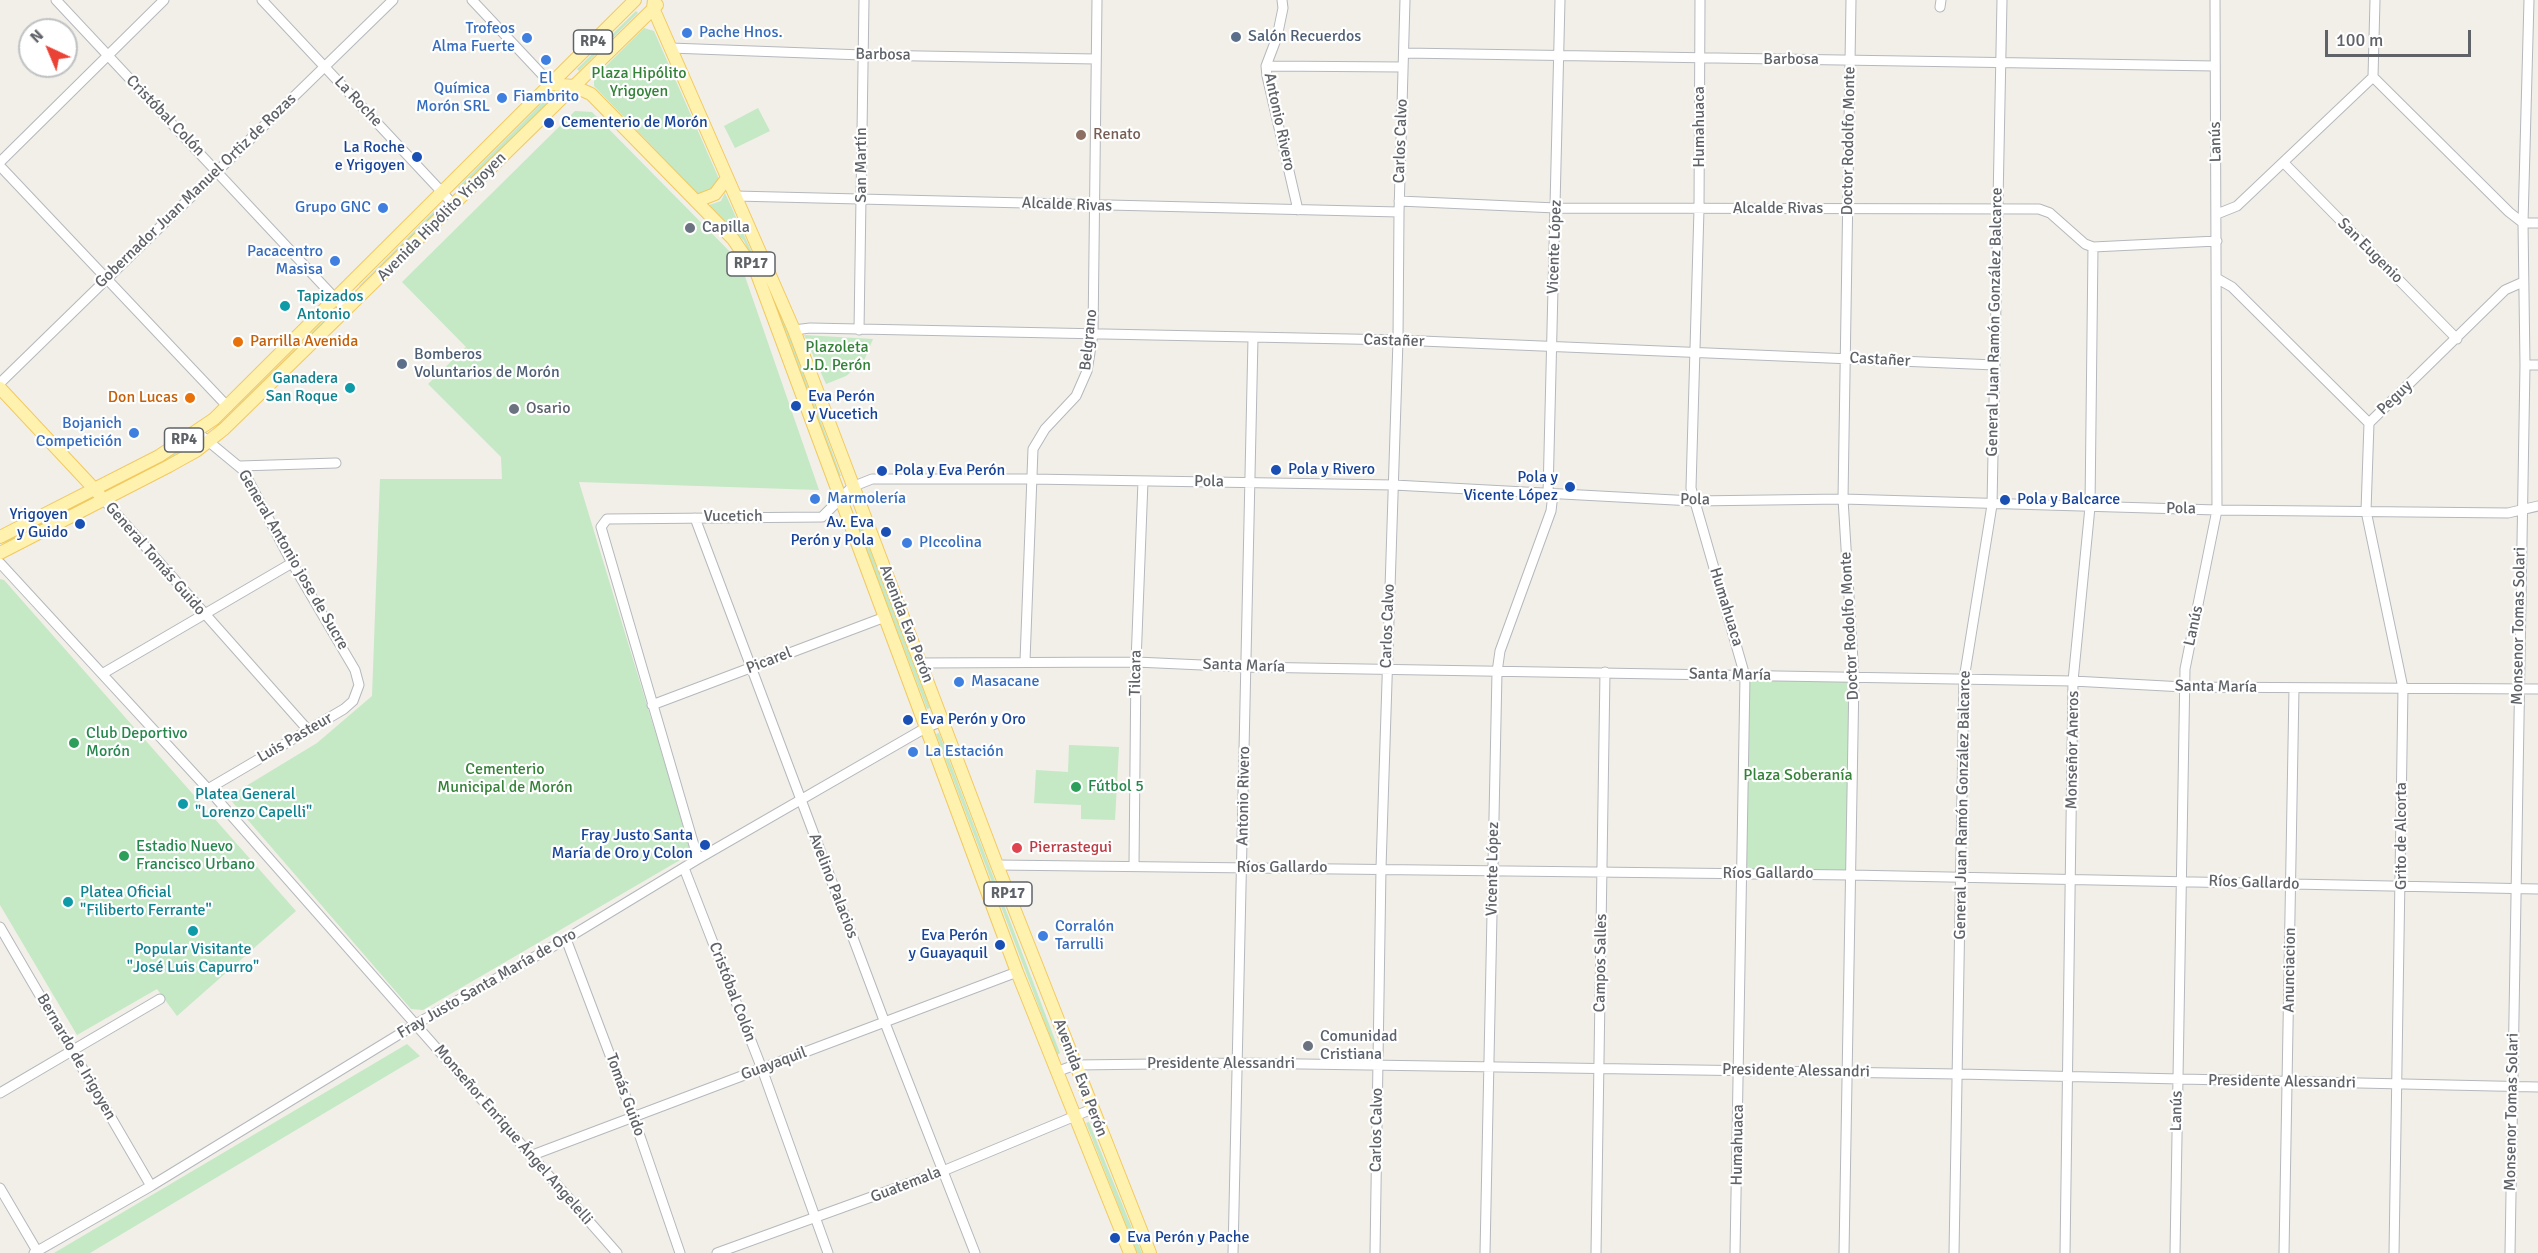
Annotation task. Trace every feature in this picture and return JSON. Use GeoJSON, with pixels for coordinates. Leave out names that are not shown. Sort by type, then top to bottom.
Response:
{"type":"FeatureCollection","features":[{"type":"Feature","properties":{"kind":"main road","name":"Avenida Hipólito Yrigoyen"},"geometry":{"type":"LineString","coordinates":[[0,537],[159,456],[197,432],[228,406],[635,0]]}},
{"type":"Feature","properties":{"kind":"main road","name":"Avenida Hipólito Yrigoyen"},"geometry":{"type":"LineString","coordinates":[[0,553],[169,466],[207,443],[347,311],[656,3]]}},
{"type":"Feature","properties":{"kind":"main road","name":"Avenida Eva Perón"},"geometry":{"type":"LineString","coordinates":[[656,3],[670,48],[794,330],[997,865],[1150,1253]]}},
{"type":"Feature","properties":{"kind":"main road","name":"Avenida Eva Perón"},"geometry":{"type":"LineString","coordinates":[[551,84],[573,86],[591,94],[733,239],[757,274],[1017,972],[1130,1253]]}},
{"type":"Feature","properties":{"kind":"main road"},"geometry":{"type":"LineString","coordinates":[[697,201],[715,194],[727,178]]}},
{"type":"Feature","properties":{"kind":"main road","name":"General Tomás Guido"},"geometry":{"type":"LineString","coordinates":[[0,388],[104,500]]}},
{"type":"Feature","properties":{"kind":"street","name":"Cristóbal Colón"},"geometry":{"type":"LineString","coordinates":[[56,0],[347,311]]}},
{"type":"Feature","properties":{"kind":"street"},"geometry":{"type":"LineString","coordinates":[[164,0],[0,164],[228,406]]}},
{"type":"Feature","properties":{"kind":"street","name":"La Roche"},"geometry":{"type":"LineString","coordinates":[[262,0],[454,205]]}},
{"type":"Feature","properties":{"kind":"street","name":"Gobernador Juan Manuel Ortiz de Rozas"},"geometry":{"type":"LineString","coordinates":[[0,383],[393,0]]}},
{"type":"Feature","properties":{"kind":"street"},"geometry":{"type":"LineString","coordinates":[[472,0],[551,84]]}},
{"type":"Feature","properties":{"kind":"street","name":"San Martín"},"geometry":{"type":"LineString","coordinates":[[860,330],[864,0]]}},
{"type":"Feature","properties":{"kind":"street","name":"Belgrano"},"geometry":{"type":"LineString","coordinates":[[1026,661],[1030,479],[1033,449],[1037,439],[1077,396],[1083,383],[1093,334],[1097,0]]}},
{"type":"Feature","properties":{"kind":"street","name":"Antonio Rivero"},"geometry":{"type":"LineString","coordinates":[[1282,0],[1277,37],[1266,66],[1298,210]]}},
{"type":"Feature","properties":{"kind":"street","name":"Carlos Calvo"},"geometry":{"type":"LineString","coordinates":[[1375,1253],[1381,868],[1394,485],[1405,0]]}},
{"type":"Feature","properties":{"kind":"street","name":"Vicente López"},"geometry":{"type":"LineString","coordinates":[[1485,1253],[1497,672],[1500,651],[1551,511],[1551,348],[1560,0]]}},
{"type":"Feature","properties":{"kind":"street","name":"Humahuaca"},"geometry":{"type":"LineString","coordinates":[[1701,0],[1699,209],[1691,488],[1745,676],[1735,1253]]}},
{"type":"Feature","properties":{"kind":"street","name":"Doctor Rodolfo Monte"},"geometry":{"type":"LineString","coordinates":[[1844,1253],[1854,677],[1843,499],[1851,0]]}},
{"type":"Feature","properties":{"kind":"street","name":"General Juan Ramón González Balcarce"},"geometry":{"type":"LineString","coordinates":[[1954,1253],[1964,679],[1992,505],[2002,0]]}},
{"type":"Feature","properties":{"kind":"street","name":"Lanús"},"geometry":{"type":"LineString","coordinates":[[2175,1253],[2185,669],[2217,510],[2215,0]]}},
{"type":"Feature","properties":{"kind":"street"},"geometry":{"type":"LineString","coordinates":[[2217,214],[2237,206],[2373,77],[2376,0]]}},
{"type":"Feature","properties":{"kind":"street","name":"Monsenor Tomas Solari"},"geometry":{"type":"LineString","coordinates":[[2510,1253],[2525,364],[2523,223],[2533,76],[2529,0]]}},
{"type":"Feature","properties":{"kind":"street","name":"Barbosa"},"geometry":{"type":"LineString","coordinates":[[670,48],[863,55],[1096,59]]}},
{"type":"Feature","properties":{"kind":"street","name":"Barbosa"},"geometry":{"type":"LineString","coordinates":[[1404,53],[1700,60],[2215,66]]}},
{"type":"Feature","properties":{"kind":"street"},"geometry":{"type":"LineString","coordinates":[[1266,66],[1403,67]]}},
{"type":"Feature","properties":{"kind":"street"},"geometry":{"type":"LineString","coordinates":[[2373,77],[2509,212],[2523,223],[2538,223]]}},
{"type":"Feature","properties":{"kind":"street","name":"San Eugenio"},"geometry":{"type":"LineString","coordinates":[[2284,163],[2457,339]]}},
{"type":"Feature","properties":{"kind":"street","name":"Alcalde Rivas"},"geometry":{"type":"LineString","coordinates":[[735,196],[1399,212]]}},
{"type":"Feature","properties":{"kind":"street","name":"Alcalde Rivas"},"geometry":{"type":"LineString","coordinates":[[1399,201],[1556,208],[2044,210],[2085,244],[2093,247]]}},
{"type":"Feature","properties":{"kind":"street"},"geometry":{"type":"LineString","coordinates":[[2093,247],[2217,241]]}},
{"type":"Feature","properties":{"kind":"street","name":"Monseñor Aneros"},"geometry":{"type":"LineString","coordinates":[[2065,1253],[2073,681],[2090,507],[2093,247]]}},
{"type":"Feature","properties":{"kind":"street","name":"Peguy"},"geometry":{"type":"LineString","coordinates":[[2217,279],[2232,287],[2369,423],[2505,290],[2523,282]]}},
{"type":"Feature","properties":{"kind":"street","name":"Castañer"},"geometry":{"type":"LineString","coordinates":[[794,330],[810,328],[1398,340],[1995,365]]}},
{"type":"Feature","properties":{"kind":"street","name":"Antonio Rivero"},"geometry":{"type":"LineString","coordinates":[[1233,1253],[1253,338]]}},
{"type":"Feature","properties":{"kind":"street"},"geometry":{"type":"LineString","coordinates":[[2525,364],[2538,365]]}},
{"type":"Feature","properties":{"kind":"street","name":"Grito de Alcorta"},"geometry":{"type":"LineString","coordinates":[[2369,423],[2366,511],[2403,688],[2402,888],[2394,1253]]}},
{"type":"Feature","properties":{"kind":"street","name":"General Antonio jose de Sucre"},"geometry":{"type":"LineString","coordinates":[[197,432],[207,443],[240,466],[292,563],[355,670]]}},
{"type":"Feature","properties":{"kind":"street"},"geometry":{"type":"LineString","coordinates":[[240,466],[336,464]]}},
{"type":"Feature","properties":{"kind":"street","name":"Pola"},"geometry":{"type":"LineString","coordinates":[[852,487],[872,479],[1030,479],[1394,485],[1693,501],[1843,499],[2217,510],[2508,513],[2538,506]]}},
{"type":"Feature","properties":{"kind":"street","name":"Tilcara"},"geometry":{"type":"LineString","coordinates":[[1134,865],[1136,662],[1143,481]]}},
{"type":"Feature","properties":{"kind":"street","name":"Vucetich"},"geometry":{"type":"LineString","coordinates":[[652,705],[602,522],[607,519],[822,517],[852,487]]}},
{"type":"Feature","properties":{"kind":"street","name":"General Tomás Guido"},"geometry":{"type":"LineString","coordinates":[[104,500],[308,730]]}},
{"type":"Feature","properties":{"kind":"street","name":"Avelino Palacios"},"geometry":{"type":"LineString","coordinates":[[695,518],[885,1023],[975,1253]]}},
{"type":"Feature","properties":{"kind":"street","name":"Monseñor Enrique Ángel Angelelli"},"geometry":{"type":"LineString","coordinates":[[0,563],[208,789],[617,1253]]}},
{"type":"Feature","properties":{"kind":"street"},"geometry":{"type":"LineString","coordinates":[[102,674],[292,563]]}},
{"type":"Feature","properties":{"kind":"street","name":"Picarel"},"geometry":{"type":"LineString","coordinates":[[652,705],[885,617]]}},
{"type":"Feature","properties":{"kind":"street","name":"Santa María"},"geometry":{"type":"LineString","coordinates":[[922,663],[1136,662],[1246,667],[2073,681],[2184,687],[2538,689]]}},
{"type":"Feature","properties":{"kind":"street","name":"Luis Pasteur"},"geometry":{"type":"LineString","coordinates":[[208,789],[353,701],[359,685],[355,670]]}},
{"type":"Feature","properties":{"kind":"street","name":"Campos Salles"},"geometry":{"type":"LineString","coordinates":[[1596,1253],[1605,672]]}},
{"type":"Feature","properties":{"kind":"street","name":"Anunciacion"},"geometry":{"type":"LineString","coordinates":[[2283,1253],[2292,884],[2294,688]]}},
{"type":"Feature","properties":{"kind":"street"},"geometry":{"type":"LineString","coordinates":[[652,705],[698,859]]}},
{"type":"Feature","properties":{"kind":"street","name":"Fray Justo Santa María de Oro"},"geometry":{"type":"LineString","coordinates":[[36,1252],[151,1186],[416,1024],[566,939],[801,799],[943,721]]}},
{"type":"Feature","properties":{"kind":"street","name":"Ríos Gallardo"},"geometry":{"type":"LineString","coordinates":[[997,865],[1850,875],[2538,889]]}},
{"type":"Feature","properties":{"kind":"street","name":"Cristóbal Colón"},"geometry":{"type":"LineString","coordinates":[[684,868],[762,1069],[828,1253]]}},
{"type":"Feature","properties":{"kind":"street","name":"Bernardo de Irigoyen"},"geometry":{"type":"LineString","coordinates":[[0,927],[151,1186]]}},
{"type":"Feature","properties":{"kind":"street","name":"Tomás Guido"},"geometry":{"type":"LineString","coordinates":[[566,939],[633,1116],[680,1253]]}},
{"type":"Feature","properties":{"kind":"street","name":"Guayaquil"},"geometry":{"type":"LineString","coordinates":[[530,1156],[1017,972]]}},
{"type":"Feature","properties":{"kind":"street"},"geometry":{"type":"LineString","coordinates":[[0,1093],[159,999]]}},
{"type":"Feature","properties":{"kind":"street","name":"Presidente Alessandri"},"geometry":{"type":"LineString","coordinates":[[1056,1072],[1075,1065],[1237,1062],[1958,1074],[2538,1087]]}},
{"type":"Feature","properties":{"kind":"street","name":"Guatemala"},"geometry":{"type":"LineString","coordinates":[[717,1253],[944,1171],[1092,1109]]}},
{"type":"Feature","properties":{"kind":"street"},"geometry":{"type":"LineString","coordinates":[[0,1188],[36,1252]]}},
{"type":"Feature","properties":{"kind":"green space"},"geometry":{"type":"Polygon","coordinates":[[[636,11],[638,13],[579,71],[577,69],[636,11]]]}},
{"type":"Feature","properties":{"kind":"green space","name":"Plaza Hipólito Yrigoyen"},"geometry":{"type":"Polygon","coordinates":[[[644,28],[654,31],[719,179],[713,188],[705,193],[697,193],[594,86],[594,78],[644,28]]]}},
{"type":"Feature","properties":{"kind":"green space"},"geometry":{"type":"Polygon","coordinates":[[[555,90],[558,93],[460,190],[458,187],[555,90]]]}},
{"type":"Feature","properties":{"kind":"green space"},"geometry":{"type":"Polygon","coordinates":[[[758,108],[770,131],[735,148],[724,126],[758,108]]]}},
{"type":"Feature","properties":{"kind":"green space","name":"Cementerio Municipal de Morón"},"geometry":{"type":"Polygon","coordinates":[[[575,111],[592,112],[740,262],[819,490],[579,482],[692,853],[423,1010],[411,1009],[228,797],[317,743],[372,696],[380,479],[502,479],[501,457],[428,384],[466,347],[402,282],[575,111]]]}},
{"type":"Feature","properties":{"kind":"green space"},"geometry":{"type":"Polygon","coordinates":[[[725,193],[788,332],[841,476],[838,476],[786,332],[744,241],[709,205],[721,201],[725,193]]]}},
{"type":"Feature","properties":{"kind":"green space"},"geometry":{"type":"Polygon","coordinates":[[[440,205],[442,208],[361,288],[359,286],[440,205]]]}},
{"type":"Feature","properties":{"kind":"green space"},"geometry":{"type":"Polygon","coordinates":[[[327,317],[329,319],[242,406],[239,404],[327,317]]]}},
{"type":"Feature","properties":{"kind":"green space","name":"Plazoleta J.D. Perón"},"geometry":{"type":"Polygon","coordinates":[[[804,335],[873,339],[863,363],[846,376],[826,384],[804,335]]]}},
{"type":"Feature","properties":{"kind":"green space"},"geometry":{"type":"Polygon","coordinates":[[[204,435],[205,438],[164,463],[106,493],[105,490],[204,435]]]}},
{"type":"Feature","properties":{"kind":"green space"},"geometry":{"type":"Polygon","coordinates":[[[91,498],[92,501],[5,544],[4,541],[91,498]]]}},
{"type":"Feature","properties":{"kind":"green space"},"geometry":{"type":"Polygon","coordinates":[[[857,525],[861,526],[930,708],[927,709],[857,525]]]}},
{"type":"Feature","properties":{"kind":"green space","name":"Club Deportivo Morón"},"geometry":{"type":"Polygon","coordinates":[[[0,579],[4,580],[296,911],[177,1016],[157,989],[77,1035],[0,905],[0,579]]]}},
{"type":"Feature","properties":{"kind":"green space","name":"Plaza Soberanía"},"geometry":{"type":"Polygon","coordinates":[[[1745,676],[1854,677],[1850,875],[1741,874],[1745,676]]]}},
{"type":"Feature","properties":{"kind":"green space"},"geometry":{"type":"Polygon","coordinates":[[[939,733],[1060,1053],[1057,1055],[936,734],[939,733]]]}},
{"type":"Feature","properties":{"kind":"green space","name":"Fútbol 5"},"geometry":{"type":"Polygon","coordinates":[[[1069,745],[1119,747],[1115,820],[1081,819],[1081,805],[1034,803],[1036,770],[1068,772],[1069,745]]]}},
{"type":"Feature","properties":{"kind":"green space"},"geometry":{"type":"Polygon","coordinates":[[[407,1044],[420,1056],[90,1253],[54,1253],[407,1044]]]}},
{"type":"Feature","properties":{"kind":"green space"},"geometry":{"type":"Polygon","coordinates":[[[1089,1122],[1142,1253],[1137,1253],[1086,1123],[1089,1122]]]}},
{"type":"Feature","properties":{"kind":"place","name":"Pache Hnos."},"geometry":{"type":"Point","coordinates":[687,33]}},
{"type":"Feature","properties":{"kind":"place","name":"Salón Recuerdos"},"geometry":{"type":"Point","coordinates":[1236,37]}},
{"type":"Feature","properties":{"kind":"place","name":"Trofeos Alma Fuerte"},"geometry":{"type":"Point","coordinates":[527,38]}},
{"type":"Feature","properties":{"kind":"place","name":"El Fiambrito"},"geometry":{"type":"Point","coordinates":[546,60]}},
{"type":"Feature","properties":{"kind":"place","name":"Química Morón SRL"},"geometry":{"type":"Point","coordinates":[502,98]}},
{"type":"Feature","properties":{"kind":"place","name":"Cementerio de Morón"},"geometry":{"type":"Point","coordinates":[549,123]}},
{"type":"Feature","properties":{"kind":"place","name":"Renato"},"geometry":{"type":"Point","coordinates":[1081,135]}},
{"type":"Feature","properties":{"kind":"place","name":"La Roche e Yrigoyen"},"geometry":{"type":"Point","coordinates":[417,157]}},
{"type":"Feature","properties":{"kind":"place","name":"Grupo GNC"},"geometry":{"type":"Point","coordinates":[383,208]}},
{"type":"Feature","properties":{"kind":"place","name":"Capilla"},"geometry":{"type":"Point","coordinates":[690,228]}},
{"type":"Feature","properties":{"kind":"place","name":"Pacacentro Masisa"},"geometry":{"type":"Point","coordinates":[335,261]}},
{"type":"Feature","properties":{"kind":"place","name":"Tapizados Antonio"},"geometry":{"type":"Point","coordinates":[285,306]}},
{"type":"Feature","properties":{"kind":"place","name":"Parrilla Avenida"},"geometry":{"type":"Point","coordinates":[238,342]}},
{"type":"Feature","properties":{"kind":"place","name":"Bomberos Voluntarios de Morón"},"geometry":{"type":"Point","coordinates":[402,364]}},
{"type":"Feature","properties":{"kind":"place","name":"Ganadera San Roque"},"geometry":{"type":"Point","coordinates":[350,388]}},
{"type":"Feature","properties":{"kind":"place","name":"Don Lucas"},"geometry":{"type":"Point","coordinates":[190,398]}},
{"type":"Feature","properties":{"kind":"place","name":"Eva Perón y Vucetich"},"geometry":{"type":"Point","coordinates":[796,406]}},
{"type":"Feature","properties":{"kind":"place","name":"Osario"},"geometry":{"type":"Point","coordinates":[514,409]}},
{"type":"Feature","properties":{"kind":"place","name":"Bojanich Competición"},"geometry":{"type":"Point","coordinates":[134,433]}},
{"type":"Feature","properties":{"kind":"place","name":"Pola y Rivero"},"geometry":{"type":"Point","coordinates":[1276,470]}},
{"type":"Feature","properties":{"kind":"place","name":"Pola y Eva Perón"},"geometry":{"type":"Point","coordinates":[882,471]}},
{"type":"Feature","properties":{"kind":"place","name":"Pola y Vicente López"},"geometry":{"type":"Point","coordinates":[1570,487]}},
{"type":"Feature","properties":{"kind":"place","name":"Marmolería"},"geometry":{"type":"Point","coordinates":[815,499]}},
{"type":"Feature","properties":{"kind":"place","name":"Pola y Balcarce"},"geometry":{"type":"Point","coordinates":[2005,500]}},
{"type":"Feature","properties":{"kind":"place","name":"Yrigoyen y Guido"},"geometry":{"type":"Point","coordinates":[80,524]}},
{"type":"Feature","properties":{"kind":"place","name":"Av. Eva Perón y Pola"},"geometry":{"type":"Point","coordinates":[886,532]}},
{"type":"Feature","properties":{"kind":"place","name":"PIccolina"},"geometry":{"type":"Point","coordinates":[907,543]}},
{"type":"Feature","properties":{"kind":"place","name":"Masacane"},"geometry":{"type":"Point","coordinates":[959,682]}},
{"type":"Feature","properties":{"kind":"place","name":"Eva Perón y Oro"},"geometry":{"type":"Point","coordinates":[908,720]}},
{"type":"Feature","properties":{"kind":"place","name":"Club Deportivo Morón"},"geometry":{"type":"Point","coordinates":[74,743]}},
{"type":"Feature","properties":{"kind":"place","name":"La Estación"},"geometry":{"type":"Point","coordinates":[913,752]}},
{"type":"Feature","properties":{"kind":"place","name":"Fútbol 5"},"geometry":{"type":"Point","coordinates":[1076,787]}},
{"type":"Feature","properties":{"kind":"place","name":"Platea General \"Lorenzo Capelli\""},"geometry":{"type":"Point","coordinates":[183,804]}},
{"type":"Feature","properties":{"kind":"place","name":"Fray Justo Santa María de Oro y Colon"},"geometry":{"type":"Point","coordinates":[705,845]}},
{"type":"Feature","properties":{"kind":"place","name":"Pierrastegui"},"geometry":{"type":"Point","coordinates":[1017,848]}},
{"type":"Feature","properties":{"kind":"place","name":"Estadio Nuevo Francisco Urbano"},"geometry":{"type":"Point","coordinates":[124,856]}},
{"type":"Feature","properties":{"kind":"place","name":"Platea Oficial \"Filiberto Ferrante\""},"geometry":{"type":"Point","coordinates":[68,902]}},
{"type":"Feature","properties":{"kind":"place","name":"Popular Visitante \"José Luis Capurro\""},"geometry":{"type":"Point","coordinates":[193,931]}},
{"type":"Feature","properties":{"kind":"place","name":"Corralón Tarrulli"},"geometry":{"type":"Point","coordinates":[1043,936]}},
{"type":"Feature","properties":{"kind":"place","name":"Eva Perón y Guayaquil"},"geometry":{"type":"Point","coordinates":[1000,945]}},
{"type":"Feature","properties":{"kind":"place","name":"Comunidad Cristiana"},"geometry":{"type":"Point","coordinates":[1308,1046]}},
{"type":"Feature","properties":{"kind":"place","name":"Eva Perón y Pache"},"geometry":{"type":"Point","coordinates":[1115,1238]}}]}
